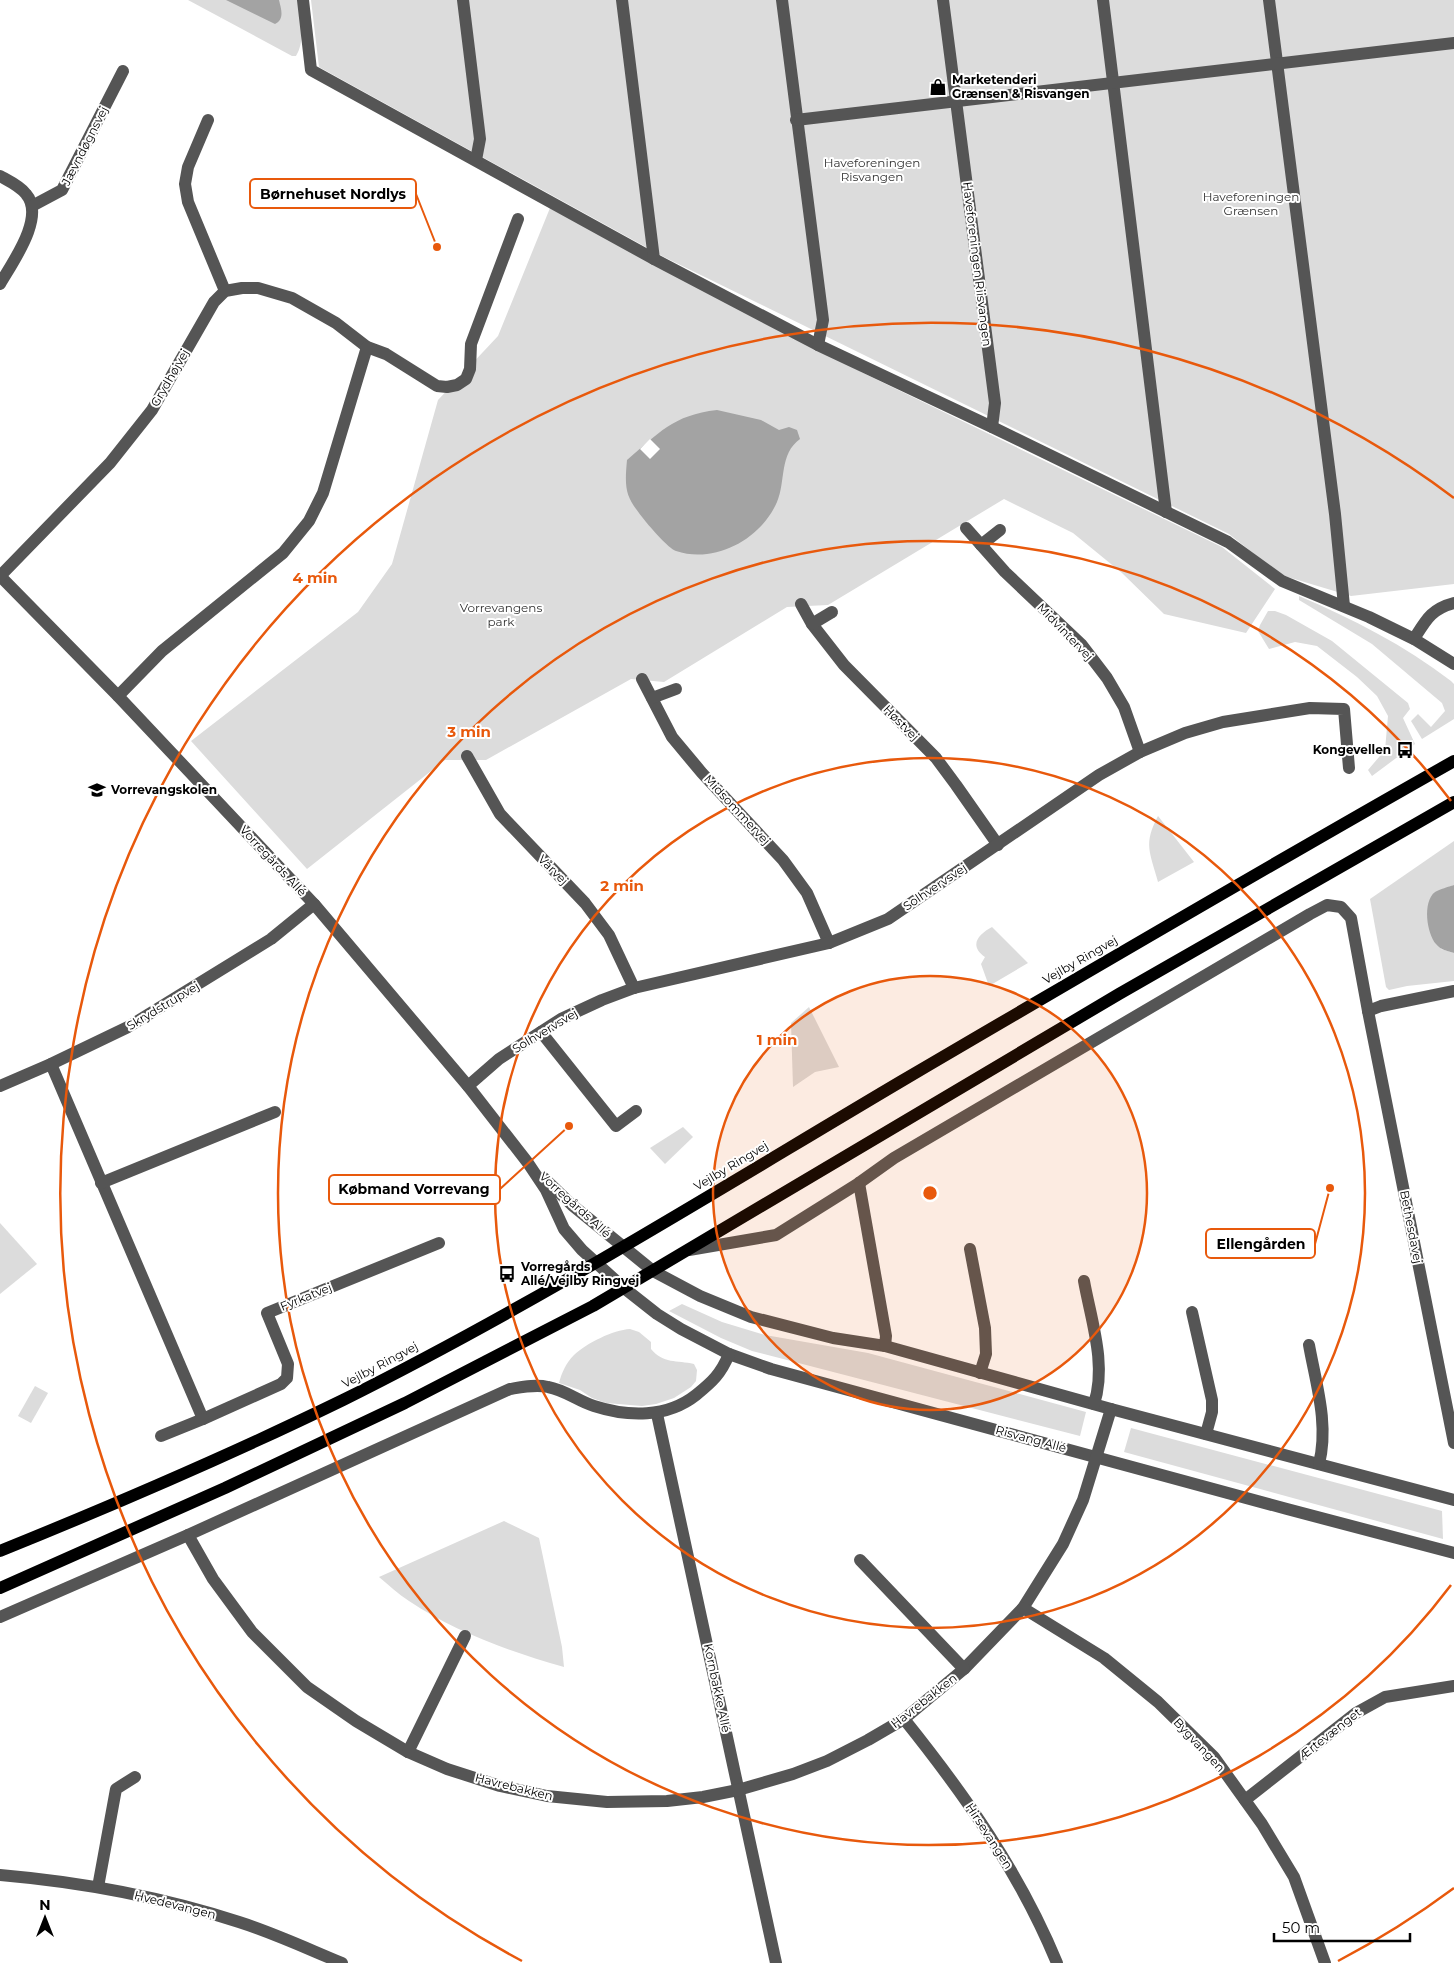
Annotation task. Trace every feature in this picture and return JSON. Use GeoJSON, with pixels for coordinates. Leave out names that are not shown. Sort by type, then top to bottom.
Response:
{"type":"FeatureCollection","features":[{"type":"Feature","properties":{"kind":"main road","name":"Vejlby Ringvej"},"geometry":{"type":"LineString","coordinates":[[0,1551],[216,1461],[345,1399],[453,1342],[594,1263],[1105,961],[1454,760]]}},
{"type":"Feature","properties":{"kind":"main road"},"geometry":{"type":"LineString","coordinates":[[0,1588],[207,1496],[405,1403],[472,1370],[624,1288],[1119,994],[1454,802]]}},
{"type":"Feature","properties":{"kind":"street"},"geometry":{"type":"LineString","coordinates":[[303,0],[311,70],[654,260],[818,344],[992,426],[1228,542],[1282,581],[1344,606],[1414,639],[1454,664]]}},
{"type":"Feature","properties":{"kind":"street"},"geometry":{"type":"LineString","coordinates":[[463,0],[480,139],[476,160]]}},
{"type":"Feature","properties":{"kind":"street"},"geometry":{"type":"LineString","coordinates":[[622,0],[654,260]]}},
{"type":"Feature","properties":{"kind":"street"},"geometry":{"type":"LineString","coordinates":[[782,0],[823,320],[818,344]]}},
{"type":"Feature","properties":{"kind":"street","name":"Haveforeningen Riisvangen"},"geometry":{"type":"LineString","coordinates":[[943,0],[995,403],[992,426]]}},
{"type":"Feature","properties":{"kind":"street"},"geometry":{"type":"LineString","coordinates":[[1103,0],[1166,512]]}},
{"type":"Feature","properties":{"kind":"street"},"geometry":{"type":"LineString","coordinates":[[1269,0],[1335,514],[1344,606]]}},
{"type":"Feature","properties":{"kind":"street"},"geometry":{"type":"LineString","coordinates":[[796,120],[1454,42]]}},
{"type":"Feature","properties":{"kind":"street","name":"Jævndøgnsvej"},"geometry":{"type":"LineString","coordinates":[[32,206],[62,190],[123,71]]}},
{"type":"Feature","properties":{"kind":"street"},"geometry":{"type":"LineString","coordinates":[[208,120],[188,167],[185,184],[188,202],[225,291],[258,288],[292,298],[336,323],[367,347],[386,354],[436,386],[447,387],[457,385],[466,379],[470,369],[472,344],[518,219]]}},
{"type":"Feature","properties":{"kind":"street"},"geometry":{"type":"LineString","coordinates":[[0,176],[26,194],[32,206],[31,222],[24,243],[0,284]]}},
{"type":"Feature","properties":{"kind":"street","name":"Grydhøjvej"},"geometry":{"type":"LineString","coordinates":[[0,576],[110,464],[152,410],[214,302],[225,291]]}},
{"type":"Feature","properties":{"kind":"street"},"geometry":{"type":"LineString","coordinates":[[118,696],[162,651],[283,553],[309,521],[323,492],[367,347]]}},
{"type":"Feature","properties":{"kind":"street","name":"Midvintervej"},"geometry":{"type":"LineString","coordinates":[[966,528],[1006,572],[1081,644],[1107,678],[1124,707],[1140,752]]}},
{"type":"Feature","properties":{"kind":"street"},"geometry":{"type":"LineString","coordinates":[[981,545],[1000,530]]}},
{"type":"Feature","properties":{"kind":"street","name":"Vorregårds Allé"},"geometry":{"type":"LineString","coordinates":[[0,576],[118,696],[314,904],[468,1086],[528,1163],[546,1190],[564,1229],[594,1263],[624,1288]]}},
{"type":"Feature","properties":{"kind":"street"},"geometry":{"type":"LineString","coordinates":[[1414,639],[1428,617],[1437,608],[1454,603]]}},
{"type":"Feature","properties":{"kind":"street","name":"Høstvej"},"geometry":{"type":"LineString","coordinates":[[801,604],[812,624],[844,665],[936,758],[998,845]]}},
{"type":"Feature","properties":{"kind":"street"},"geometry":{"type":"LineString","coordinates":[[812,624],[832,612]]}},
{"type":"Feature","properties":{"kind":"street","name":"Midsommervej"},"geometry":{"type":"LineString","coordinates":[[642,679],[672,737],[702,773],[783,860],[807,893],[829,943]]}},
{"type":"Feature","properties":{"kind":"street"},"geometry":{"type":"LineString","coordinates":[[652,698],[676,689]]}},
{"type":"Feature","properties":{"kind":"street","name":"Solhvervsvej"},"geometry":{"type":"LineString","coordinates":[[468,1086],[499,1059],[561,1019],[602,1000],[634,988],[829,943],[888,919],[1099,775],[1140,752],[1185,733],[1223,722],[1310,708],[1344,709],[1349,768]]}},
{"type":"Feature","properties":{"kind":"street","name":"Vårvej"},"geometry":{"type":"LineString","coordinates":[[467,756],[500,814],[591,911],[608,935],[634,988]]}},
{"type":"Feature","properties":{"kind":"street","name":"Skrydstrupvej"},"geometry":{"type":"LineString","coordinates":[[0,1086],[128,1027],[271,939],[314,904]]}},
{"type":"Feature","properties":{"kind":"street"},"geometry":{"type":"LineString","coordinates":[[689,1250],[776,1234],[859,1183],[902,1153],[1327,905],[1341,907],[1350,918],[1368,1011],[1381,1006],[1454,992]]}},
{"type":"Feature","properties":{"kind":"street","name":"Bethesdavej"},"geometry":{"type":"LineString","coordinates":[[1368,1011],[1454,1444]]}},
{"type":"Feature","properties":{"kind":"street"},"geometry":{"type":"LineString","coordinates":[[541,1032],[616,1126],[636,1111]]}},
{"type":"Feature","properties":{"kind":"street"},"geometry":{"type":"LineString","coordinates":[[51,1064],[203,1418]]}},
{"type":"Feature","properties":{"kind":"street"},"geometry":{"type":"LineString","coordinates":[[101,1183],[275,1112]]}},
{"type":"Feature","properties":{"kind":"street","name":"Vorregårds Allé"},"geometry":{"type":"LineString","coordinates":[[528,1163],[572,1206],[653,1271]]}},
{"type":"Feature","properties":{"kind":"street"},"geometry":{"type":"LineString","coordinates":[[859,1183],[886,1336],[885,1346]]}},
{"type":"Feature","properties":{"kind":"street","name":"Fyrkatvej"},"geometry":{"type":"LineString","coordinates":[[161,1436],[280,1384],[287,1378],[288,1364],[267,1313],[439,1243]]}},
{"type":"Feature","properties":{"kind":"street"},"geometry":{"type":"LineString","coordinates":[[970,1249],[985,1328],[986,1354],[980,1373]]}},
{"type":"Feature","properties":{"kind":"street"},"geometry":{"type":"LineString","coordinates":[[653,1271],[700,1296],[751,1318],[833,1338],[885,1346],[1111,1409],[1454,1500]]}},
{"type":"Feature","properties":{"kind":"street"},"geometry":{"type":"LineString","coordinates":[[1084,1281],[1099,1361],[1099,1387],[1094,1404]]}},
{"type":"Feature","properties":{"kind":"street","name":"Risvang Allé"},"geometry":{"type":"LineString","coordinates":[[624,1288],[657,1314],[681,1329],[729,1354],[771,1369],[1454,1553]]}},
{"type":"Feature","properties":{"kind":"street"},"geometry":{"type":"LineString","coordinates":[[1192,1312],[1212,1400],[1212,1412],[1206,1434]]}},
{"type":"Feature","properties":{"kind":"street"},"geometry":{"type":"LineString","coordinates":[[1309,1345],[1323,1421],[1324,1439],[1319,1464]]}},
{"type":"Feature","properties":{"kind":"street"},"geometry":{"type":"LineString","coordinates":[[0,1617],[188,1535],[510,1389],[530,1386],[548,1387],[568,1393],[594,1406],[621,1412],[657,1414],[675,1408],[692,1398],[709,1384],[723,1370],[729,1354]]}},
{"type":"Feature","properties":{"kind":"street","name":"Havrebakken"},"geometry":{"type":"LineString","coordinates":[[188,1535],[213,1579],[252,1632],[307,1687],[356,1721],[408,1752],[500,1786],[547,1796],[607,1802],[668,1801],[703,1797],[738,1790],[793,1774],[827,1761],[904,1719],[964,1670],[1023,1608],[1062,1544],[1083,1500],[1111,1409]]}},
{"type":"Feature","properties":{"kind":"street","name":"Kornbakke Allé"},"geometry":{"type":"LineString","coordinates":[[657,1414],[776,1963]]}},
{"type":"Feature","properties":{"kind":"street","name":"Havrebakken"},"geometry":{"type":"LineString","coordinates":[[860,1560],[964,1670]]}},
{"type":"Feature","properties":{"kind":"street","name":"Bygvangen"},"geometry":{"type":"LineString","coordinates":[[1023,1608],[1104,1658],[1158,1702],[1214,1757],[1245,1800],[1294,1876],[1325,1963]]}},
{"type":"Feature","properties":{"kind":"street"},"geometry":{"type":"LineString","coordinates":[[408,1752],[465,1636]]}},
{"type":"Feature","properties":{"kind":"street","name":"Ærtevænget"},"geometry":{"type":"LineString","coordinates":[[1245,1800],[1370,1704],[1385,1697],[1454,1686]]}},
{"type":"Feature","properties":{"kind":"street","name":"Hirsevangen"},"geometry":{"type":"LineString","coordinates":[[904,1719],[952,1780],[1002,1853],[1043,1930],[1057,1963]]}},
{"type":"Feature","properties":{"kind":"street"},"geometry":{"type":"LineString","coordinates":[[98,1888],[116,1789],[135,1777]]}},
{"type":"Feature","properties":{"kind":"street","name":"Hvedevangen"},"geometry":{"type":"LineString","coordinates":[[0,1874],[98,1888],[170,1903],[240,1922],[342,1963]]}},
{"type":"Feature","properties":{"kind":"green space"},"geometry":{"type":"Polygon","coordinates":[[[188,0],[298,0],[302,29],[299,50],[296,56],[292,56],[188,0]]]}},
{"type":"Feature","properties":{"kind":"green space"},"geometry":{"type":"Polygon","coordinates":[[[311,0],[1454,0],[1454,584],[1351,596],[1281,575],[1229,534],[664,257],[319,67],[311,0]]]}},
{"type":"Feature","properties":{"kind":"green space","name":"Vorrevangens park"},"geometry":{"type":"Polygon","coordinates":[[[550,208],[861,372],[1222,547],[1275,589],[1246,633],[1164,614],[1122,573],[1073,533],[1004,499],[828,605],[787,607],[664,682],[631,679],[486,760],[445,760],[307,869],[191,741],[358,612],[392,564],[438,400],[498,336],[550,208]]]}},
{"type":"Feature","properties":{"kind":"green space"},"geometry":{"type":"Polygon","coordinates":[[[1299,596],[1339,614],[1396,644],[1451,681],[1454,684],[1454,719],[1422,739],[1411,721],[1418,714],[1431,727],[1445,711],[1442,703],[1372,644],[1299,600],[1299,596]]]}},
{"type":"Feature","properties":{"kind":"green space"},"geometry":{"type":"Polygon","coordinates":[[[1268,611],[1275,611],[1286,615],[1332,641],[1408,703],[1410,709],[1403,718],[1415,744],[1372,776],[1368,770],[1385,750],[1388,716],[1377,696],[1357,677],[1317,646],[1295,642],[1269,649],[1258,631],[1268,611]]]}},
{"type":"Feature","properties":{"kind":"green space"},"geometry":{"type":"Polygon","coordinates":[[[1158,816],[1194,862],[1158,882],[1149,848],[1149,841],[1158,816]]]}},
{"type":"Feature","properties":{"kind":"green space"},"geometry":{"type":"Polygon","coordinates":[[[1454,841],[1454,885],[1434,893],[1441,949],[1454,953],[1454,981],[1389,990],[1386,987],[1370,899],[1454,841]]]}},
{"type":"Feature","properties":{"kind":"green space"},"geometry":{"type":"Polygon","coordinates":[[[992,927],[1028,963],[989,986],[981,964],[985,957],[980,953],[976,944],[980,936],[992,927]]]}},
{"type":"Feature","properties":{"kind":"green space"},"geometry":{"type":"Polygon","coordinates":[[[809,1007],[839,1067],[815,1072],[793,1087],[791,1023],[809,1007]]]}},
{"type":"Feature","properties":{"kind":"green space"},"geometry":{"type":"Polygon","coordinates":[[[683,1127],[693,1137],[665,1164],[650,1148],[683,1127]]]}},
{"type":"Feature","properties":{"kind":"green space"},"geometry":{"type":"Polygon","coordinates":[[[0,1223],[37,1264],[0,1294],[0,1223]]]}},
{"type":"Feature","properties":{"kind":"green space"},"geometry":{"type":"Polygon","coordinates":[[[682,1304],[722,1322],[765,1335],[868,1353],[1086,1412],[1080,1436],[752,1351],[721,1338],[669,1311],[682,1304]]]}},
{"type":"Feature","properties":{"kind":"green space"},"geometry":{"type":"Polygon","coordinates":[[[630,1329],[639,1332],[651,1342],[651,1349],[660,1357],[671,1361],[694,1364],[697,1370],[696,1381],[691,1387],[674,1398],[642,1406],[606,1403],[592,1398],[580,1390],[559,1383],[567,1364],[579,1350],[608,1335],[630,1329]]]}},
{"type":"Feature","properties":{"kind":"green space"},"geometry":{"type":"Polygon","coordinates":[[[35,1386],[48,1393],[31,1423],[18,1416],[35,1386]]]}},
{"type":"Feature","properties":{"kind":"green space"},"geometry":{"type":"Polygon","coordinates":[[[1131,1428],[1442,1511],[1443,1539],[1124,1452],[1131,1428]]]}},
{"type":"Feature","properties":{"kind":"green space"},"geometry":{"type":"Polygon","coordinates":[[[504,1521],[539,1538],[562,1647],[564,1667],[504,1648],[464,1632],[405,1598],[379,1577],[504,1521]]]}},
{"type":"Feature","properties":{"kind":"shaded area"},"geometry":{"type":"Polygon","coordinates":[[[226,0],[279,0],[281,17],[275,24],[226,0]]]}},
{"type":"Feature","properties":{"kind":"shaded area"},"geometry":{"type":"Polygon","coordinates":[[[717,410],[761,420],[779,430],[789,427],[797,430],[800,439],[793,445],[786,460],[777,502],[770,515],[760,527],[735,545],[721,551],[691,554],[676,551],[652,529],[630,500],[626,487],[627,460],[658,434],[678,421],[702,412],[717,410]]]}},
{"type":"Feature","properties":{"kind":"shaded area"},"geometry":{"type":"Polygon","coordinates":[[[1454,885],[1454,953],[1440,948],[1436,944],[1428,926],[1427,910],[1428,903],[1435,892],[1454,885]]]}},
{"type":"Feature","properties":{"kind":"pier"},"geometry":{"type":"Polygon","coordinates":[[[650,439],[660,449],[650,459],[640,449],[650,439]]]}},
{"type":"Feature","properties":{"kind":"place","name":"Marketenderi Grænsen & Risvangen"},"geometry":{"type":"Point","coordinates":[938,87]}},
{"type":"Feature","properties":{"kind":"place","name":"Børnehuset Nordlys"},"geometry":{"type":"Point","coordinates":[437,247]}},
{"type":"Feature","properties":{"kind":"place","name":"Kongevellen"},"geometry":{"type":"Point","coordinates":[1405,750]}},
{"type":"Feature","properties":{"kind":"place","name":"Vorrevangskolen"},"geometry":{"type":"Point","coordinates":[97,790]}},
{"type":"Feature","properties":{"kind":"place","name":"Købmand Vorrevang"},"geometry":{"type":"Point","coordinates":[569,1126]}},
{"type":"Feature","properties":{"kind":"place","name":"Ellengården"},"geometry":{"type":"Point","coordinates":[1330,1188]}},
{"type":"Feature","properties":{"kind":"place","name":"Vorregårds Allé/Vejlby Ringvej"},"geometry":{"type":"Point","coordinates":[507,1274]}},
{"type":"Feature","properties":{"kind":"park label","name":"Haveforeningen Risvangen"},"geometry":{"type":"Point","coordinates":[872,170]}},
{"type":"Feature","properties":{"kind":"park label","name":"Haveforeningen Grænsen"},"geometry":{"type":"Point","coordinates":[1251,204]}}]}
